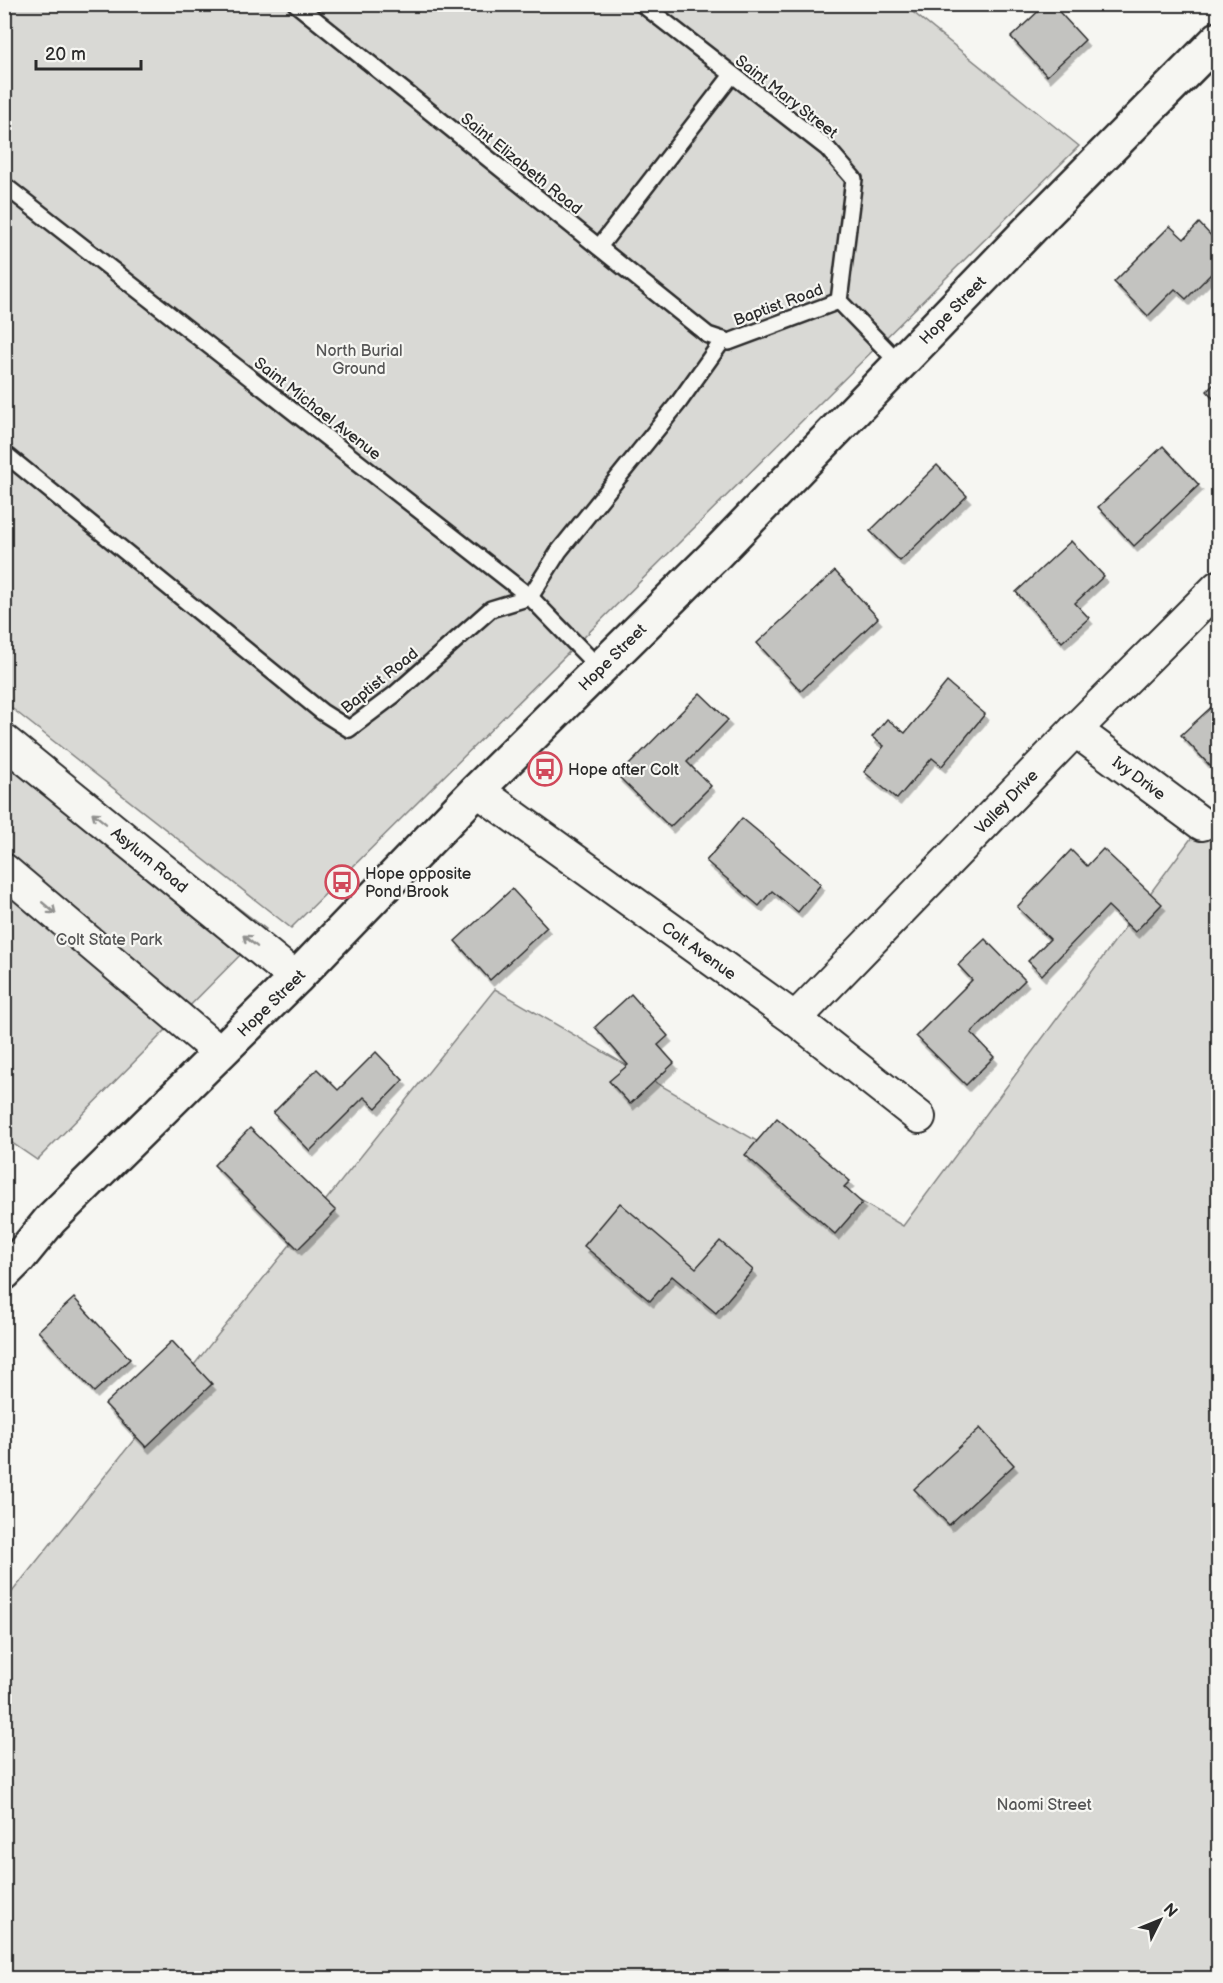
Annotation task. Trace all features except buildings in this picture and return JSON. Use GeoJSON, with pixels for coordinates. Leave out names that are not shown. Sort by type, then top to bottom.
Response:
{"type":"FeatureCollection","features":[{"type":"Feature","properties":{"kind":"main road","name":"Hope Street"},"geometry":{"type":"LineString","coordinates":[[4,1273],[50,1220],[296,978],[477,790],[716,554],[1218,39]]}},
{"type":"Feature","properties":{"kind":"street","name":"Valley Drive"},"geometry":{"type":"LineString","coordinates":[[795,1019],[1075,730],[1218,587]]}},
{"type":"Feature","properties":{"kind":"street","name":"Ivy Drive"},"geometry":{"type":"LineString","coordinates":[[1075,730],[1202,824]]}},
{"type":"Feature","properties":{"kind":"street","name":"Asylum Road"},"geometry":{"type":"LineString","coordinates":[[4,741],[296,978]]}},
{"type":"Feature","properties":{"kind":"street","name":"Colt Avenue"},"geometry":{"type":"LineString","coordinates":[[477,790],[795,1019],[919,1117]]}},
{"type":"Feature","properties":{"kind":"street"},"geometry":{"type":"LineString","coordinates":[[4,870],[220,1053]]}},
{"type":"Feature","properties":{"kind":"lane","name":"Saint Elizabeth Road"},"geometry":{"type":"LineString","coordinates":[[296,4],[708,335],[726,341]]}},
{"type":"Feature","properties":{"kind":"lane","name":"Saint Mary Street"},"geometry":{"type":"LineString","coordinates":[[642,4],[827,148],[854,179],[839,301]]}},
{"type":"Feature","properties":{"kind":"lane"},"geometry":{"type":"LineString","coordinates":[[598,247],[732,75]]}},
{"type":"Feature","properties":{"kind":"lane","name":"Saint Michael Avenue"},"geometry":{"type":"LineString","coordinates":[[4,185],[530,597],[600,669]]}},
{"type":"Feature","properties":{"kind":"lane"},"geometry":{"type":"LineString","coordinates":[[839,301],[900,364]]}},
{"type":"Feature","properties":{"kind":"lane","name":"Baptist Road"},"geometry":{"type":"LineString","coordinates":[[4,453],[322,712],[349,729],[394,695],[490,609],[530,597],[559,551],[726,341],[839,301]]}},
{"type":"Feature","properties":{"kind":"green space","name":"North Burial Ground"},"geometry":{"type":"Polygon","coordinates":[[[4,5],[904,5],[1079,146],[291,928],[5,703],[4,5]]]}},
{"type":"Feature","properties":{"kind":"green space","name":"Colt State Park"},"geometry":{"type":"Polygon","coordinates":[[[4,730],[266,929],[37,1160],[5,1138],[4,730]]]}},
{"type":"Feature","properties":{"kind":"green space","name":"Naomi Street"},"geometry":{"type":"Polygon","coordinates":[[[1218,802],[1218,1978],[5,1978],[4,1602],[495,989],[903,1226],[1218,802]]]}},
{"type":"Feature","properties":{"kind":"place","name":"Hope after Colt"},"geometry":{"type":"Point","coordinates":[545,769]}},
{"type":"Feature","properties":{"kind":"place","name":"Hope opposite Pond Brook"},"geometry":{"type":"Point","coordinates":[342,882]}}]}
